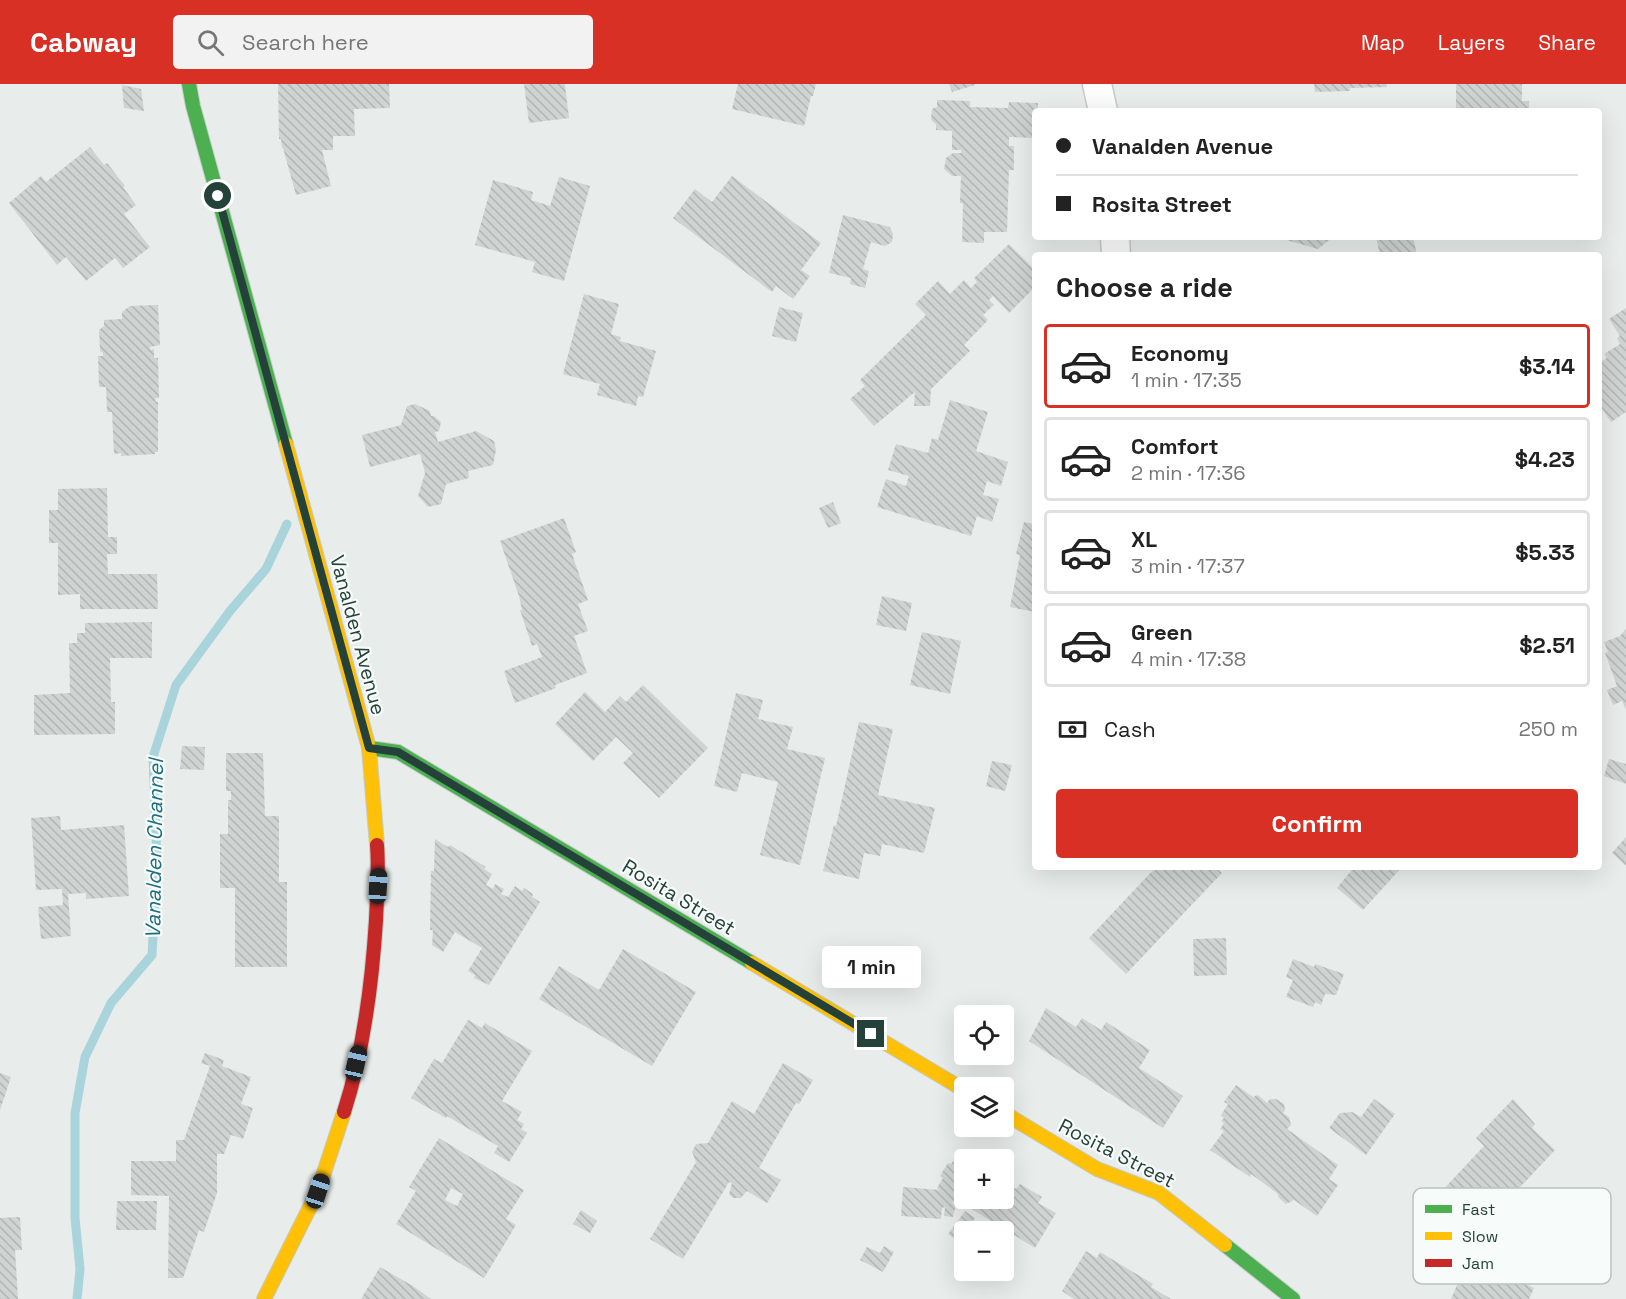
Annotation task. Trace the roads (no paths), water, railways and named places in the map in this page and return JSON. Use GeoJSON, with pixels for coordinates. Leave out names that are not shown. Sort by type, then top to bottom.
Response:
{"type":"FeatureCollection","features":[{"type":"Feature","properties":{"kind":"main road","name":"Vanalden Avenue"},"geometry":{"type":"LineString","coordinates":[[189,84],[193,106],[369,748],[379,865],[373,969],[362,1037],[347,1101],[318,1191],[264,1299]]}},
{"type":"Feature","properties":{"kind":"main road","name":"Rosita Street"},"geometry":{"type":"LineString","coordinates":[[369,748],[398,752],[954,1084]]}},
{"type":"Feature","properties":{"kind":"main road","name":"Rosita Street"},"geometry":{"type":"LineString","coordinates":[[1014,1119],[1098,1169],[1159,1193],[1293,1299]]}},
{"type":"Feature","properties":{"kind":"street"},"geometry":{"type":"LineString","coordinates":[[1097,84],[1102,108]]}},
{"type":"Feature","properties":{"kind":"waterway","name":"Vanalden Channel"},"geometry":{"type":"LineString","coordinates":[[77,1299],[80,1269],[75,1218],[75,1113],[85,1057],[111,1003],[152,955],[157,861],[153,757],[176,685],[230,611],[266,569],[287,524]]}}]}
